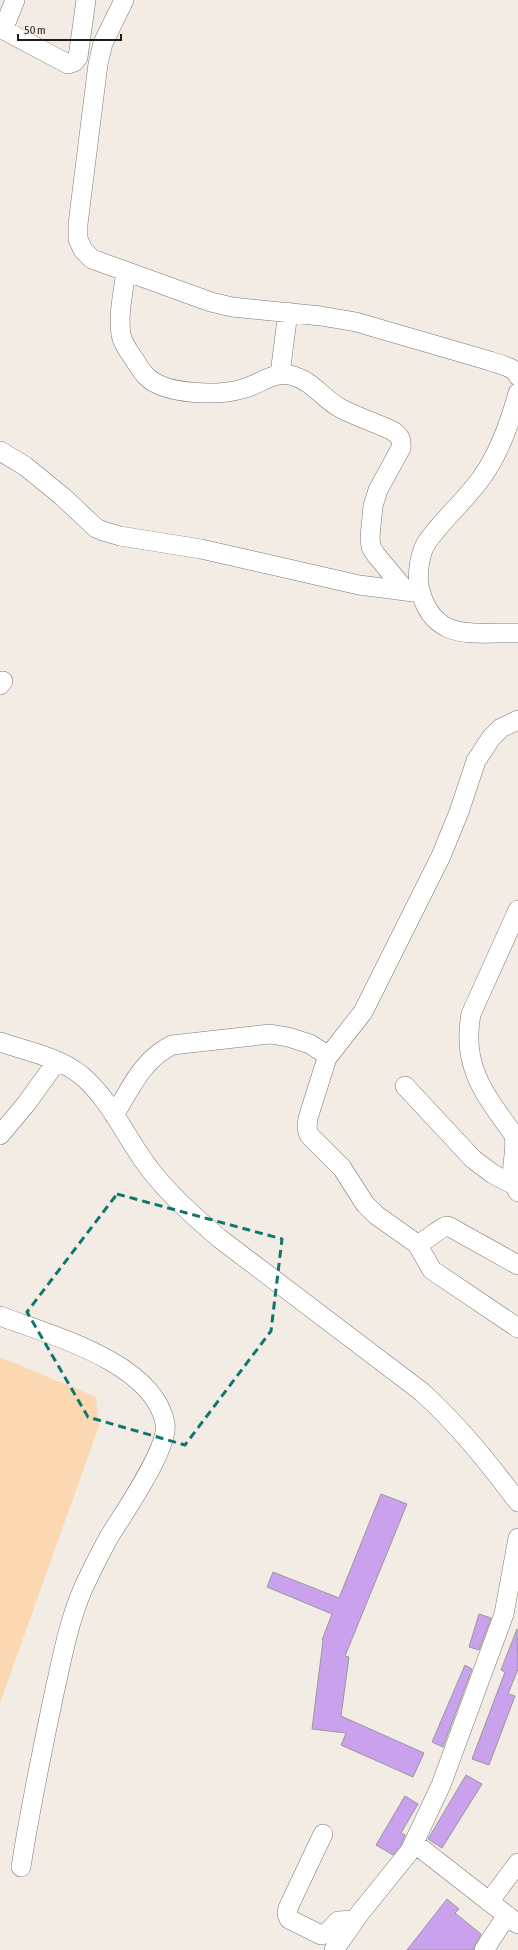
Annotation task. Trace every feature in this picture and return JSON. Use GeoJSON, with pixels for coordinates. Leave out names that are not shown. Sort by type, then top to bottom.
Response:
{"type":"FeatureCollection","features":[{"type":"Feature","properties":{"kind":"street"},"geometry":{"type":"LineString","coordinates":[[15,0],[1,29],[68,64],[74,62],[78,57],[86,0]]}},
{"type":"Feature","properties":{"kind":"street"},"geometry":{"type":"LineString","coordinates":[[124,0],[105,37],[98,64],[78,224],[78,238],[83,250],[92,259],[211,302],[232,307],[288,312],[356,322],[490,361],[506,367],[517,373],[518,376]]}},
{"type":"Feature","properties":{"kind":"street"},"geometry":{"type":"LineString","coordinates":[[126,272],[120,322],[122,337],[126,348],[146,377],[162,386],[176,390],[217,393],[243,389],[270,376],[280,374],[291,376],[307,381],[339,407],[393,431],[399,436],[402,441],[401,448],[375,498],[370,537],[371,547],[376,555],[422,600],[430,615],[442,627],[456,632],[518,633]]}},
{"type":"Feature","properties":{"kind":"street"},"geometry":{"type":"LineString","coordinates":[[280,374],[288,312]]}},
{"type":"Feature","properties":{"kind":"street"},"geometry":{"type":"LineString","coordinates":[[413,592],[418,580],[420,560],[426,543],[483,477],[497,454],[518,393]]}},
{"type":"Feature","properties":{"kind":"street"},"geometry":{"type":"LineString","coordinates":[[0,451],[15,459],[60,494],[96,528],[120,536],[201,549],[359,585],[413,592]]}},
{"type":"Feature","properties":{"kind":"street"},"geometry":{"type":"LineString","coordinates":[[518,720],[501,728],[491,738],[476,761],[459,812],[441,856],[363,1012],[327,1058],[308,1118],[307,1128],[309,1135],[342,1168],[365,1204],[376,1215],[417,1244],[432,1270],[518,1328]]}},
{"type":"Feature","properties":{"kind":"street"},"geometry":{"type":"LineString","coordinates":[[516,1188],[513,1176],[518,1142],[479,1083],[469,1050],[468,1032],[471,1014],[518,910]]}},
{"type":"Feature","properties":{"kind":"street"},"geometry":{"type":"LineString","coordinates":[[114,1115],[147,1062],[159,1051],[172,1045],[270,1034],[288,1037],[310,1044],[324,1052],[327,1058]]}},
{"type":"Feature","properties":{"kind":"street"},"geometry":{"type":"LineString","coordinates":[[0,1042],[57,1061],[80,1075],[102,1095],[152,1172],[190,1212],[219,1238],[422,1392],[477,1448],[518,1502]]}},
{"type":"Feature","properties":{"kind":"street"},"geometry":{"type":"LineString","coordinates":[[0,1135],[26,1104],[57,1061]]}},
{"type":"Feature","properties":{"kind":"street"},"geometry":{"type":"LineString","coordinates":[[405,1086],[473,1159],[493,1174],[516,1188]]}},
{"type":"Feature","properties":{"kind":"street"},"geometry":{"type":"LineString","coordinates":[[417,1244],[425,1242],[440,1228],[448,1226],[518,1265]]}},
{"type":"Feature","properties":{"kind":"street"},"geometry":{"type":"LineString","coordinates":[[0,1316],[92,1351],[115,1363],[147,1389],[158,1404],[166,1424],[164,1440],[158,1455],[108,1539],[87,1580],[72,1618],[34,1787],[21,1868]]}},
{"type":"Feature","properties":{"kind":"street"},"geometry":{"type":"LineString","coordinates":[[334,1950],[355,1920],[410,1851],[441,1785],[504,1614],[518,1538]]}},
{"type":"Feature","properties":{"kind":"street"},"geometry":{"type":"LineString","coordinates":[[323,1834],[288,1908],[287,1914],[289,1919],[321,1935],[326,1934],[338,1921],[355,1920]]}},
{"type":"Feature","properties":{"kind":"street"},"geometry":{"type":"LineString","coordinates":[[414,1843],[512,1919],[484,1950]]}},
{"type":"Feature","properties":{"kind":"street"},"geometry":{"type":"LineString","coordinates":[[489,1902],[518,1863]]}},
{"type":"Feature","properties":{"kind":"highlighted area"},"geometry":{"type":"Polygon","coordinates":[[[117,1194],[282,1239],[271,1331],[185,1445],[88,1417],[27,1312],[117,1194]]]}},
{"type":"Feature","properties":{"kind":"shaded area"},"geometry":{"type":"Polygon","coordinates":[[[0,1357],[96,1397],[99,1426],[0,1703],[0,1357]]]}},
{"type":"Feature","properties":{"kind":"building"},"geometry":{"type":"Polygon","coordinates":[[[381,1494],[407,1504],[345,1656],[349,1657],[341,1716],[424,1753],[413,1777],[341,1745],[346,1733],[312,1729],[322,1640],[332,1614],[267,1587],[273,1572],[339,1598],[381,1494]]]}},
{"type":"Feature","properties":{"kind":"building"},"geometry":{"type":"Polygon","coordinates":[[[479,1614],[491,1618],[479,1650],[469,1647],[479,1614]]]}},
{"type":"Feature","properties":{"kind":"building"},"geometry":{"type":"Polygon","coordinates":[[[517,1629],[518,1669],[508,1694],[515,1696],[489,1765],[472,1759],[505,1672],[501,1670],[517,1629]]]}},
{"type":"Feature","properties":{"kind":"building"},"geometry":{"type":"Polygon","coordinates":[[[465,1665],[472,1669],[443,1747],[432,1742],[465,1665]]]}},
{"type":"Feature","properties":{"kind":"building"},"geometry":{"type":"Polygon","coordinates":[[[466,1775],[482,1784],[442,1848],[428,1839],[466,1775]]]}},
{"type":"Feature","properties":{"kind":"building"},"geometry":{"type":"Polygon","coordinates":[[[405,1796],[418,1804],[401,1833],[405,1835],[401,1845],[393,1855],[376,1845],[405,1796]]]}},
{"type":"Feature","properties":{"kind":"building"},"geometry":{"type":"Polygon","coordinates":[[[447,1899],[459,1909],[455,1913],[481,1934],[473,1950],[407,1950],[447,1899]]]}}]}
